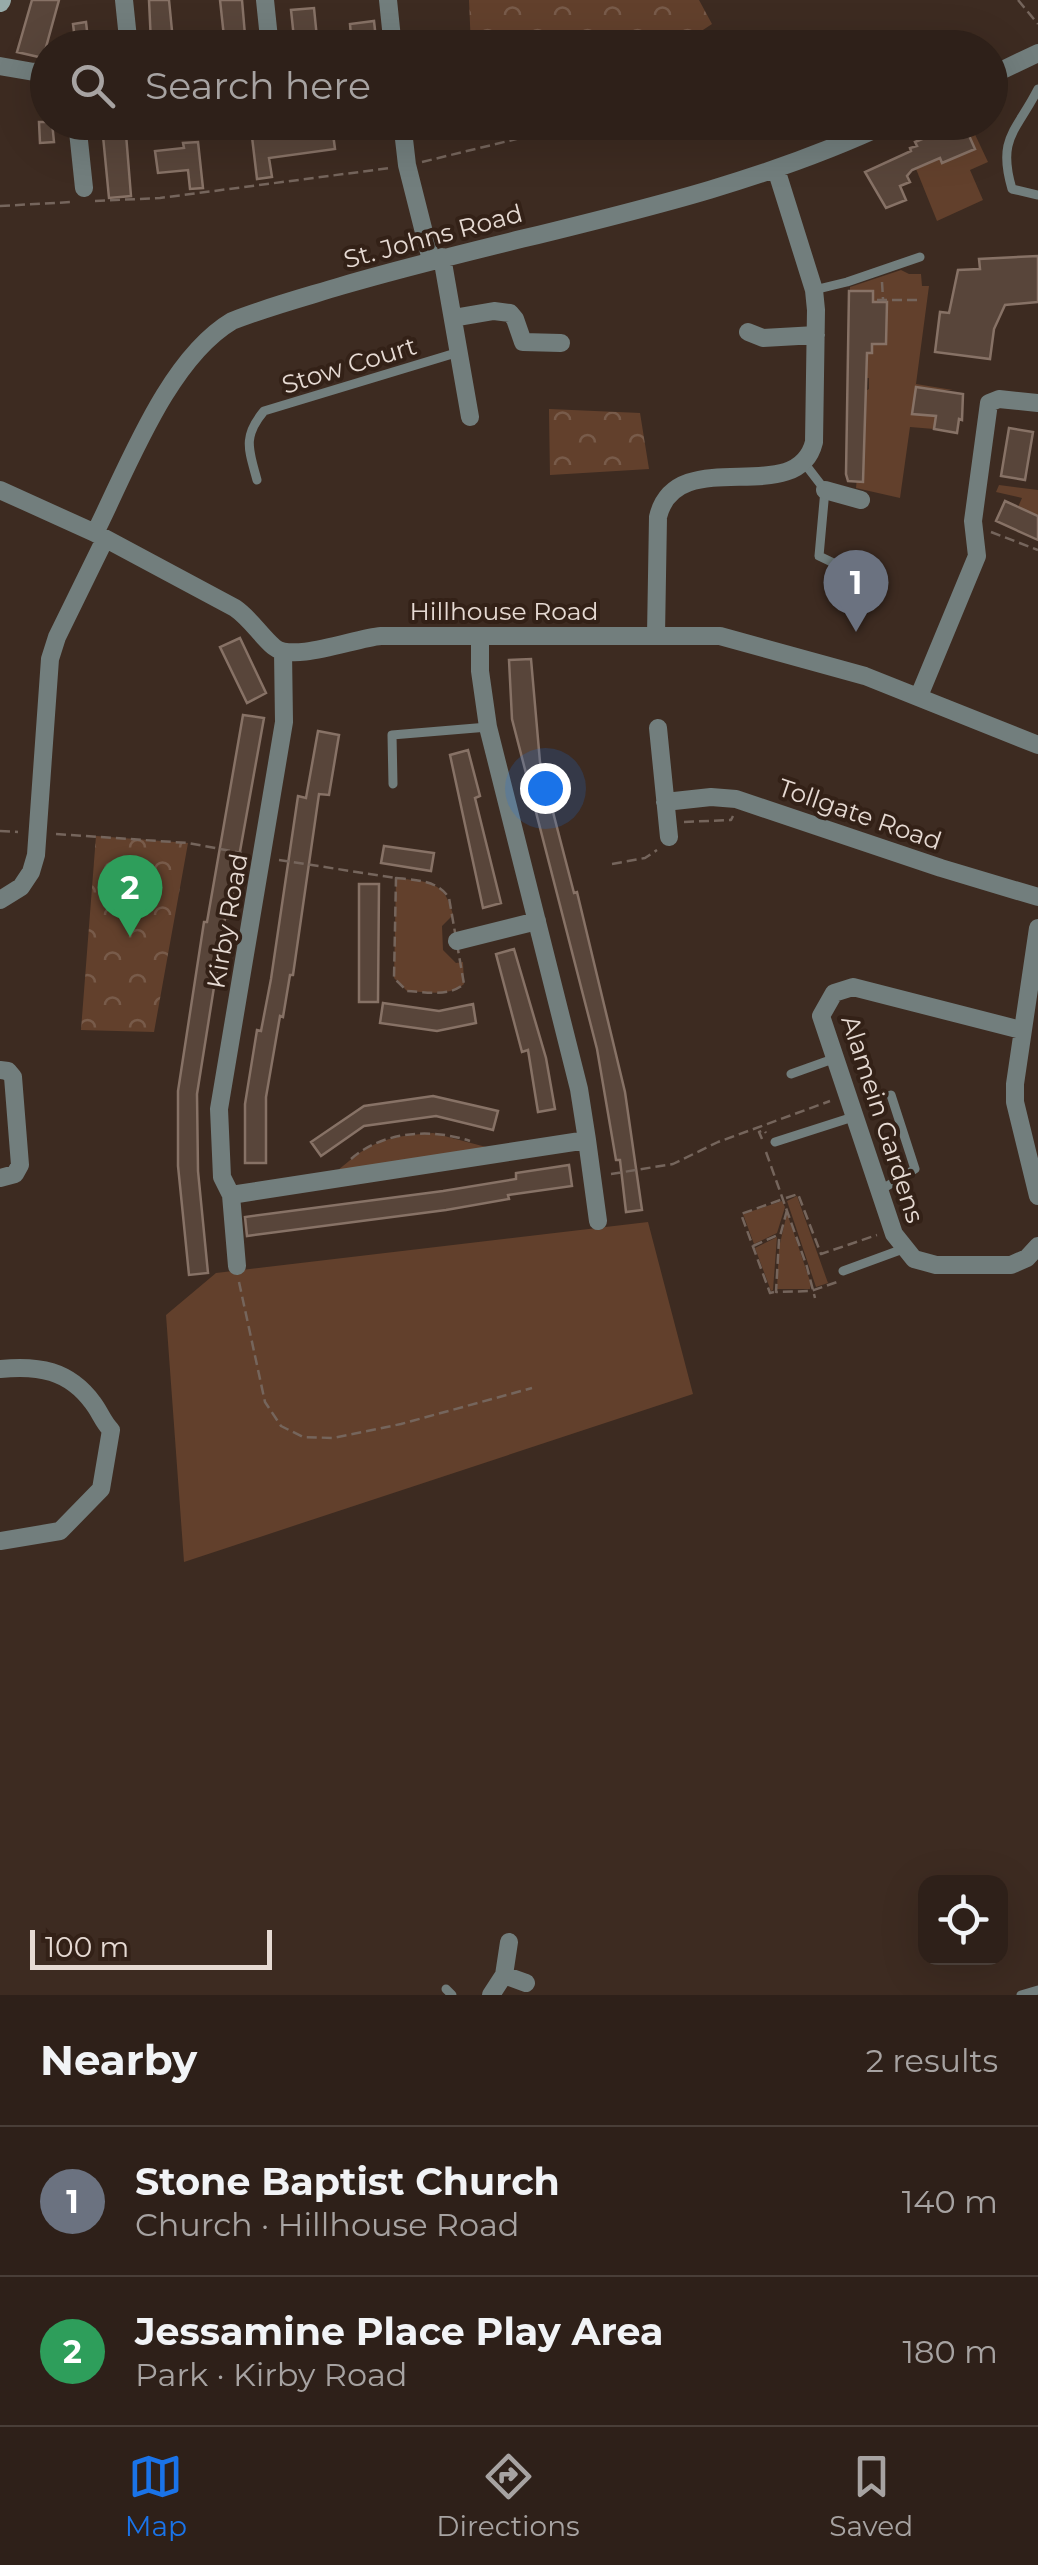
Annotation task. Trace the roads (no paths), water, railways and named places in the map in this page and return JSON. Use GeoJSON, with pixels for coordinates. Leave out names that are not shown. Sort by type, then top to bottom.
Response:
{"type":"FeatureCollection","features":[{"type":"Feature","properties":{"kind":"street"},"geometry":{"type":"LineString","coordinates":[[124,0],[127,30]]}},
{"type":"Feature","properties":{"kind":"street"},"geometry":{"type":"LineString","coordinates":[[265,0],[268,30]]}},
{"type":"Feature","properties":{"kind":"street"},"geometry":{"type":"LineString","coordinates":[[388,0],[391,30]]}},
{"type":"Feature","properties":{"kind":"street"},"geometry":{"type":"LineString","coordinates":[[1008,67],[1038,53]]}},
{"type":"Feature","properties":{"kind":"street"},"geometry":{"type":"LineString","coordinates":[[0,66],[30,68]]}},
{"type":"Feature","properties":{"kind":"street"},"geometry":{"type":"LineString","coordinates":[[79,140],[84,188]]}},
{"type":"Feature","properties":{"kind":"street"},"geometry":{"type":"LineString","coordinates":[[404,140],[407,165],[453,318],[470,418]]}},
{"type":"Feature","properties":{"kind":"street","name":"St. Johns Road"},"geometry":{"type":"LineString","coordinates":[[0,900],[20,887],[31,872],[39,833],[50,659],[56,637],[173,378],[215,331],[250,314],[437,258],[598,219],[776,169],[847,140]]}},
{"type":"Feature","properties":{"kind":"street"},"geometry":{"type":"LineString","coordinates":[[656,635],[658,517],[670,491],[693,482],[783,473],[805,464],[814,442],[814,290],[776,169]]}},
{"type":"Feature","properties":{"kind":"street"},"geometry":{"type":"LineString","coordinates":[[453,318],[502,311],[515,319],[522,342],[561,343]]}},
{"type":"Feature","properties":{"kind":"street"},"geometry":{"type":"LineString","coordinates":[[748,332],[763,338],[816,336]]}},
{"type":"Feature","properties":{"kind":"street"},"geometry":{"type":"LineString","coordinates":[[919,696],[977,556],[973,521],[990,404],[999,399],[1038,403]]}},
{"type":"Feature","properties":{"kind":"street"},"geometry":{"type":"LineString","coordinates":[[0,490],[100,536],[235,608],[283,652]]}},
{"type":"Feature","properties":{"kind":"street"},"geometry":{"type":"LineString","coordinates":[[825,490],[861,500]]}},
{"type":"Feature","properties":{"kind":"street","name":"Hillhouse Road"},"geometry":{"type":"LineString","coordinates":[[283,652],[299,654],[369,636],[710,635],[849,671],[1038,744]]}},
{"type":"Feature","properties":{"kind":"street"},"geometry":{"type":"LineString","coordinates":[[480,636],[480,671],[488,727],[579,1089],[598,1221]]}},
{"type":"Feature","properties":{"kind":"street","name":"Kirby Road"},"geometry":{"type":"LineString","coordinates":[[237,1266],[232,1195],[222,1178],[218,1135],[221,1096],[284,722],[283,652]]}},
{"type":"Feature","properties":{"kind":"street"},"geometry":{"type":"LineString","coordinates":[[658,728],[669,834]]}},
{"type":"Feature","properties":{"kind":"street","name":"Tollgate Road"},"geometry":{"type":"LineString","coordinates":[[665,802],[711,796],[736,799],[941,868],[1038,896]]}},
{"type":"Feature","properties":{"kind":"street"},"geometry":{"type":"LineString","coordinates":[[457,941],[536,921]]}},
{"type":"Feature","properties":{"kind":"street"},"geometry":{"type":"LineString","coordinates":[[1038,928],[1021,1030],[1015,1102],[1034,1162],[1038,1196]]}},
{"type":"Feature","properties":{"kind":"street","name":"Alamein Gardens"},"geometry":{"type":"LineString","coordinates":[[1021,1030],[847,987],[831,996],[821,1016],[848,1118],[902,1248],[924,1264],[1005,1266],[1027,1258],[1038,1246]]}},
{"type":"Feature","properties":{"kind":"street"},"geometry":{"type":"LineString","coordinates":[[0,1070],[13,1077],[20,1167],[13,1176],[0,1178]]}},
{"type":"Feature","properties":{"kind":"street"},"geometry":{"type":"LineString","coordinates":[[232,1195],[586,1140]]}},
{"type":"Feature","properties":{"kind":"street"},"geometry":{"type":"LineString","coordinates":[[0,1369],[36,1367],[67,1378],[87,1395],[112,1430],[102,1489],[60,1531],[0,1541]]}},
{"type":"Feature","properties":{"kind":"street"},"geometry":{"type":"LineString","coordinates":[[491,1995],[504,1976],[509,1942]]}},
{"type":"Feature","properties":{"kind":"street"},"geometry":{"type":"LineString","coordinates":[[504,1976],[526,1983]]}},
{"type":"Feature","properties":{"kind":"lane"},"geometry":{"type":"LineString","coordinates":[[1038,88],[1008,143],[1004,160],[1012,189],[1038,194]]}},
{"type":"Feature","properties":{"kind":"lane"},"geometry":{"type":"LineString","coordinates":[[814,290],[920,257]]}},
{"type":"Feature","properties":{"kind":"lane","name":"Stow Court"},"geometry":{"type":"LineString","coordinates":[[258,480],[248,446],[252,425],[264,412],[459,352]]}},
{"type":"Feature","properties":{"kind":"lane"},"geometry":{"type":"LineString","coordinates":[[805,464],[825,490],[820,556],[844,568]]}},
{"type":"Feature","properties":{"kind":"lane"},"geometry":{"type":"LineString","coordinates":[[393,784],[392,735],[488,727]]}},
{"type":"Feature","properties":{"kind":"lane"},"geometry":{"type":"LineString","coordinates":[[791,1074],[833,1059]]}},
{"type":"Feature","properties":{"kind":"lane"},"geometry":{"type":"LineString","coordinates":[[879,1191],[915,1168],[891,1095]]}},
{"type":"Feature","properties":{"kind":"lane"},"geometry":{"type":"LineString","coordinates":[[775,1142],[848,1118]]}},
{"type":"Feature","properties":{"kind":"lane"},"geometry":{"type":"LineString","coordinates":[[843,1272],[902,1248]]}},
{"type":"Feature","properties":{"kind":"lane"},"geometry":{"type":"LineString","coordinates":[[1021,1995],[1038,1990]]}},
{"type":"Feature","properties":{"kind":"place","name":"Stone Baptist Church"},"geometry":{"type":"Point","coordinates":[856,632]}},
{"type":"Feature","properties":{"kind":"place","name":"Jessamine Place Play Area"},"geometry":{"type":"Point","coordinates":[130,937]}}]}
